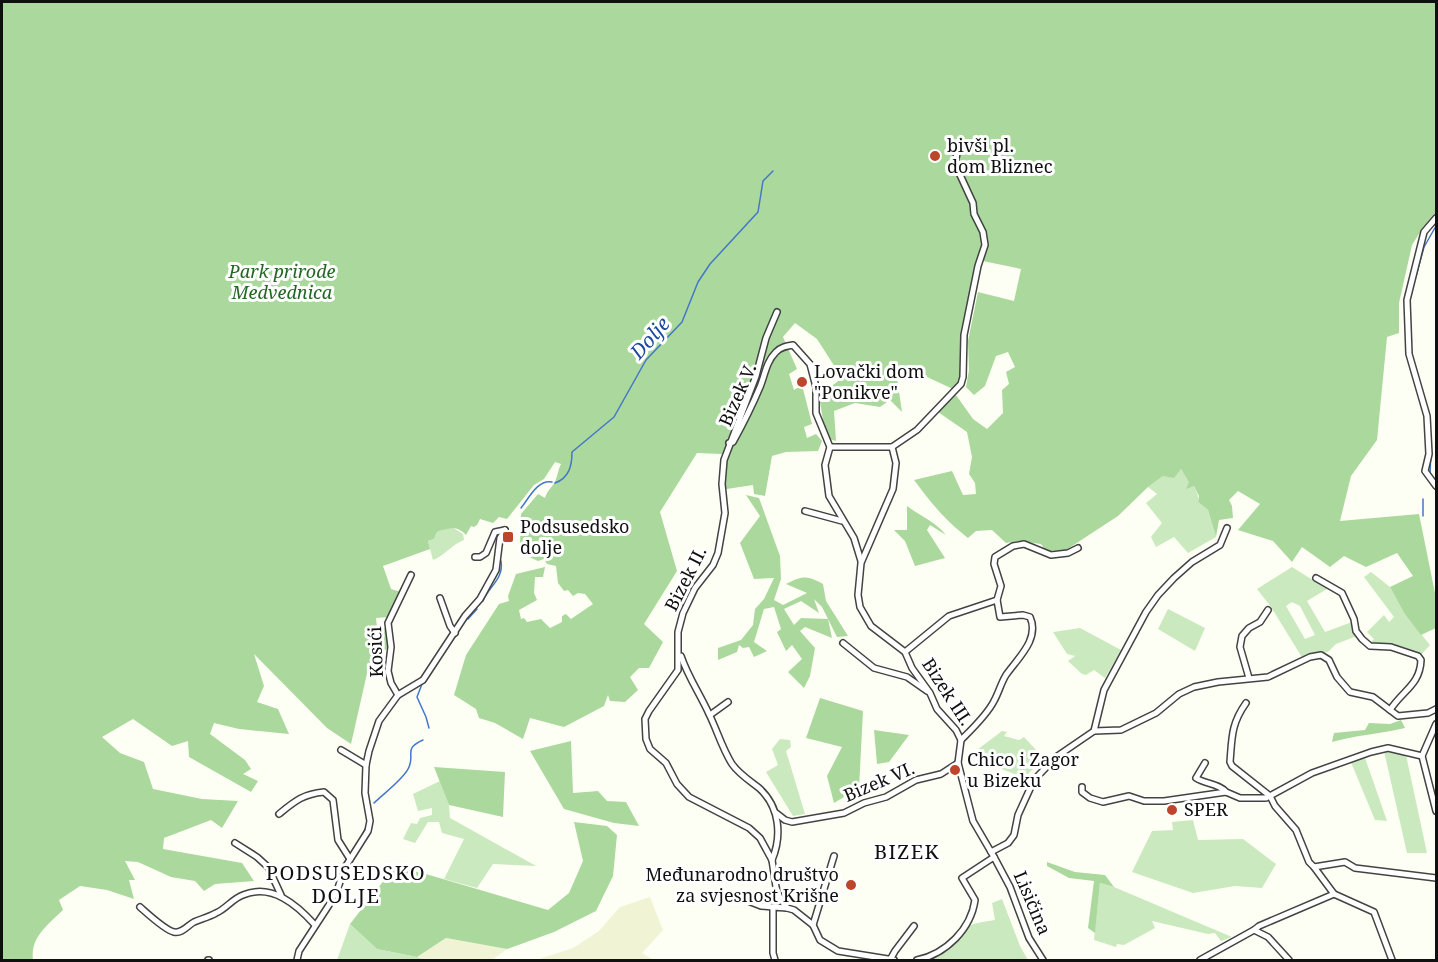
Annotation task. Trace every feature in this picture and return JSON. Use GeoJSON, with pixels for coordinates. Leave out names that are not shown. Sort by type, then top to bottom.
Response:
{"type":"FeatureCollection","features":[{"type":"Feature","properties":{"kind":"street"},"geometry":{"type":"LineString","coordinates":[[830,447],[892,447],[917,430],[961,384],[964,335],[985,245],[983,232],[974,214],[973,203],[955,164],[957,153]]}},
{"type":"Feature","properties":{"kind":"street"},"geometry":{"type":"LineString","coordinates":[[1437,218],[1424,232],[1407,300],[1410,358],[1426,416],[1429,454],[1426,473],[1437,486]]}},
{"type":"Feature","properties":{"kind":"street","name":"Bizek II."},"geometry":{"type":"LineString","coordinates":[[777,312],[766,338],[756,376],[724,460],[722,484],[725,513],[720,543],[713,565],[695,588],[683,613],[678,632],[678,670],[645,719],[646,739],[650,749],[666,764],[677,784],[689,797],[749,828],[760,838],[772,860],[776,887],[787,908]]}},
{"type":"Feature","properties":{"kind":"street","name":"Bizek V."},"geometry":{"type":"LineString","coordinates":[[729,443],[733,442],[745,421],[767,365],[776,352],[792,345],[810,364],[816,387],[816,413],[830,447],[825,465],[829,496],[854,538],[861,563]]}},
{"type":"Feature","properties":{"kind":"street","name":"Bizek III."},"geometry":{"type":"LineString","coordinates":[[892,447],[896,463],[891,496],[861,563],[858,595],[861,612],[872,626],[905,652],[937,709],[952,725],[960,740],[958,763],[973,821],[993,855]]}},
{"type":"Feature","properties":{"kind":"street"},"geometry":{"type":"LineString","coordinates":[[806,511],[844,521]]}},
{"type":"Feature","properties":{"kind":"street"},"geometry":{"type":"LineString","coordinates":[[1094,731],[1104,690],[1146,612],[1174,578],[1192,562],[1220,544],[1227,528]]}},
{"type":"Feature","properties":{"kind":"street"},"geometry":{"type":"LineString","coordinates":[[297,960],[299,951],[338,888],[344,869],[368,831],[370,821],[365,793],[366,765],[379,721],[386,708],[398,695],[423,680],[465,616],[480,599],[496,570],[500,538],[506,530],[495,532],[486,553],[475,557]]}},
{"type":"Feature","properties":{"kind":"street"},"geometry":{"type":"LineString","coordinates":[[960,740],[990,709],[1002,682],[1031,637],[1030,617],[1023,615],[1000,617],[997,600],[1001,586],[994,564],[994,556],[1013,546],[1024,544],[1051,555],[1068,553],[1078,548]]}},
{"type":"Feature","properties":{"kind":"street","name":"Kosići"},"geometry":{"type":"LineString","coordinates":[[398,695],[391,683],[388,671],[391,647],[388,623],[411,575]]}},
{"type":"Feature","properties":{"kind":"street"},"geometry":{"type":"LineString","coordinates":[[1316,578],[1342,593],[1354,618],[1356,631],[1370,646],[1391,647],[1418,656],[1421,660],[1416,682],[1399,697],[1390,710]]}},
{"type":"Feature","properties":{"kind":"street"},"geometry":{"type":"LineString","coordinates":[[440,598],[450,626],[455,633]]}},
{"type":"Feature","properties":{"kind":"street"},"geometry":{"type":"LineString","coordinates":[[905,652],[949,616],[997,600]]}},
{"type":"Feature","properties":{"kind":"street"},"geometry":{"type":"LineString","coordinates":[[1249,678],[1240,646],[1242,636],[1249,628],[1260,622],[1268,610]]}},
{"type":"Feature","properties":{"kind":"street"},"geometry":{"type":"LineString","coordinates":[[843,642],[870,666],[907,677],[930,693]]}},
{"type":"Feature","properties":{"kind":"street"},"geometry":{"type":"LineString","coordinates":[[679,652],[687,675],[710,715],[731,762],[766,795],[775,812],[779,837],[772,860]]}},
{"type":"Feature","properties":{"kind":"street"},"geometry":{"type":"LineString","coordinates":[[917,960],[936,953],[964,929],[972,917],[975,900],[962,878],[1008,843],[1014,835],[1018,815],[1034,780],[1056,757],[1094,731],[1121,730],[1156,713],[1179,694],[1194,687],[1276,675],[1310,657],[1321,656],[1329,660],[1338,677],[1350,692],[1373,697],[1398,716],[1428,713],[1437,709]]}},
{"type":"Feature","properties":{"kind":"street"},"geometry":{"type":"LineString","coordinates":[[710,715],[728,702]]}},
{"type":"Feature","properties":{"kind":"street"},"geometry":{"type":"LineString","coordinates":[[1246,703],[1233,725],[1230,762],[1237,772],[1270,795],[1275,806],[1296,830],[1309,862],[1334,894],[1374,912],[1392,960]]}},
{"type":"Feature","properties":{"kind":"street"},"geometry":{"type":"LineString","coordinates":[[1437,724],[1422,756],[1437,811]]}},
{"type":"Feature","properties":{"kind":"street"},"geometry":{"type":"LineString","coordinates":[[1205,763],[1196,778],[1205,784],[1224,788],[1227,792],[1240,798],[1251,799],[1266,798],[1312,772],[1371,752],[1388,748],[1422,756]]}},
{"type":"Feature","properties":{"kind":"street"},"geometry":{"type":"LineString","coordinates":[[341,750],[366,765]]}},
{"type":"Feature","properties":{"kind":"street","name":"Bizek VI."},"geometry":{"type":"LineString","coordinates":[[775,812],[785,820],[792,822],[843,813],[864,803],[883,798],[916,780],[941,774],[958,763]]}},
{"type":"Feature","properties":{"kind":"street"},"geometry":{"type":"LineString","coordinates":[[1082,787],[1082,792],[1090,798],[1103,802],[1129,796],[1144,801],[1164,801],[1227,792]]}},
{"type":"Feature","properties":{"kind":"street"},"geometry":{"type":"LineString","coordinates":[[279,814],[308,793],[324,792],[333,800],[338,840],[350,859]]}},
{"type":"Feature","properties":{"kind":"street"},"geometry":{"type":"LineString","coordinates":[[235,843],[268,867],[281,895]]}},
{"type":"Feature","properties":{"kind":"street","name":"Lisičina"},"geometry":{"type":"LineString","coordinates":[[993,855],[1010,887],[1029,938],[1043,960]]}},
{"type":"Feature","properties":{"kind":"street"},"geometry":{"type":"LineString","coordinates":[[813,925],[834,856]]}},
{"type":"Feature","properties":{"kind":"street"},"geometry":{"type":"LineString","coordinates":[[1314,867],[1345,862],[1354,868],[1437,878]]}},
{"type":"Feature","properties":{"kind":"street"},"geometry":{"type":"LineString","coordinates":[[140,908],[171,932],[179,932],[218,912],[229,902],[244,894],[261,891],[281,895],[302,910],[315,925]]}},
{"type":"Feature","properties":{"kind":"street"},"geometry":{"type":"LineString","coordinates":[[730,894],[761,906],[794,910],[813,925],[820,940],[838,951],[892,960],[914,926]]}},
{"type":"Feature","properties":{"kind":"street"},"geometry":{"type":"LineString","coordinates":[[1200,960],[1259,926],[1334,894]]}},
{"type":"Feature","properties":{"kind":"street"},"geometry":{"type":"LineString","coordinates":[[773,907],[775,960]]}},
{"type":"Feature","properties":{"kind":"street"},"geometry":{"type":"LineString","coordinates":[[1254,930],[1268,937],[1288,960]]}},
{"type":"Feature","properties":{"kind":"green space","name":"Park prirode Medvednica"},"geometry":{"type":"Polygon","coordinates":[[[2,2],[1436,2],[1436,226],[1424,226],[1412,245],[1399,303],[1399,333],[1387,337],[1377,440],[1351,476],[1340,521],[1419,514],[1436,598],[1436,628],[1421,635],[1404,613],[1390,587],[1413,576],[1397,553],[1366,567],[1344,556],[1330,567],[1302,547],[1292,562],[1273,541],[1238,530],[1260,504],[1238,491],[1229,500],[1233,518],[1219,520],[1216,537],[1208,510],[1198,502],[1199,496],[1194,486],[1186,489],[1189,482],[1181,469],[1174,478],[1163,476],[1118,516],[1066,550],[1046,551],[1041,544],[1018,541],[1006,543],[992,530],[976,531],[968,538],[952,525],[914,480],[952,471],[963,495],[976,494],[975,483],[969,474],[972,457],[967,432],[938,412],[956,395],[973,419],[987,429],[1003,413],[1002,390],[1009,384],[1006,372],[1015,367],[1008,352],[996,356],[985,386],[974,395],[966,387],[969,370],[968,341],[978,292],[1014,301],[1021,269],[978,260],[961,342],[961,378],[955,390],[912,370],[897,378],[902,412],[890,400],[880,407],[855,403],[834,411],[836,441],[826,438],[819,396],[842,378],[817,339],[795,323],[783,337],[797,369],[789,374],[794,390],[802,385],[812,424],[804,427],[807,438],[816,434],[822,441],[818,451],[786,452],[772,456],[765,496],[754,494],[753,485],[720,490],[722,454],[697,453],[660,512],[677,571],[644,624],[663,642],[649,668],[639,668],[630,677],[638,690],[625,702],[610,701],[608,695],[604,706],[564,727],[530,718],[523,739],[495,723],[479,718],[476,709],[454,695],[466,655],[499,604],[509,601],[508,596],[516,574],[545,567],[543,577],[535,577],[534,593],[537,600],[519,610],[521,619],[524,618],[527,622],[541,619],[550,628],[562,622],[562,616],[566,614],[571,619],[593,604],[585,594],[578,593],[573,596],[568,590],[564,591],[558,583],[556,566],[547,564],[544,559],[538,561],[527,556],[526,548],[520,544],[521,514],[538,494],[545,498],[555,481],[561,464],[555,462],[544,479],[534,485],[507,519],[499,517],[493,523],[480,519],[477,525],[471,526],[466,535],[456,529],[437,532],[434,539],[428,541],[430,549],[383,566],[391,589],[401,592],[389,617],[376,618],[377,628],[387,628],[389,646],[368,669],[351,744],[327,728],[254,654],[264,686],[257,702],[278,709],[289,734],[239,729],[214,723],[210,734],[245,760],[251,769],[243,774],[258,781],[251,792],[189,757],[188,741],[172,746],[133,719],[102,737],[120,753],[144,762],[153,789],[202,799],[238,801],[222,828],[211,820],[164,838],[163,849],[242,863],[254,881],[215,884],[204,891],[195,881],[171,877],[138,862],[125,861],[135,880],[129,880],[134,899],[107,890],[80,886],[59,900],[63,910],[37,938],[33,960],[2,960],[2,2]]]}},
{"type":"Feature","properties":{"kind":"green space"},"geometry":{"type":"Polygon","coordinates":[[[1181,469],[1195,489],[1198,502],[1208,510],[1216,537],[1188,553],[1174,537],[1156,547],[1151,537],[1162,523],[1146,503],[1157,494],[1148,487],[1164,475],[1181,469]]]}},
{"type":"Feature","properties":{"kind":"green space"},"geometry":{"type":"Polygon","coordinates":[[[746,495],[759,498],[780,556],[781,579],[774,600],[783,605],[807,593],[786,584],[791,581],[808,578],[817,581],[823,584],[826,601],[848,636],[837,637],[828,619],[832,638],[805,627],[800,631],[815,648],[810,676],[804,688],[788,672],[802,659],[792,645],[786,651],[777,632],[781,629],[774,607],[764,609],[754,642],[767,651],[754,657],[749,647],[743,648],[739,645],[737,652],[718,660],[718,648],[741,640],[753,625],[755,609],[764,599],[774,578],[754,579],[740,543],[760,516],[746,495]],[[814,599],[819,613],[801,601],[784,609],[794,625],[801,618],[828,619],[822,607],[814,599]]]}},
{"type":"Feature","properties":{"kind":"green space"},"geometry":{"type":"Polygon","coordinates":[[[907,506],[933,523],[946,535],[930,525],[927,530],[945,558],[915,566],[905,541],[894,530],[907,530],[907,506]]]}},
{"type":"Feature","properties":{"kind":"green space"},"geometry":{"type":"Polygon","coordinates":[[[452,527],[463,534],[464,540],[433,560],[428,541],[434,539],[437,532],[452,527]]]}},
{"type":"Feature","properties":{"kind":"green space"},"geometry":{"type":"Polygon","coordinates":[[[1292,567],[1327,589],[1307,601],[1325,632],[1352,622],[1357,636],[1336,644],[1328,652],[1313,654],[1303,659],[1271,607],[1257,589],[1292,567]],[[1292,602],[1286,606],[1305,639],[1315,635],[1300,606],[1292,602]]]}},
{"type":"Feature","properties":{"kind":"green space"},"geometry":{"type":"Polygon","coordinates":[[[1371,572],[1390,587],[1404,613],[1430,645],[1420,656],[1391,646],[1370,643],[1374,639],[1367,632],[1384,615],[1389,622],[1394,617],[1364,577],[1371,572]]]}},
{"type":"Feature","properties":{"kind":"green space"},"geometry":{"type":"Polygon","coordinates":[[[1168,609],[1205,628],[1195,651],[1158,629],[1168,609]]]}},
{"type":"Feature","properties":{"kind":"green space"},"geometry":{"type":"Polygon","coordinates":[[[1080,628],[1121,650],[1105,678],[1094,670],[1086,675],[1082,674],[1068,661],[1075,656],[1067,654],[1053,632],[1080,628]]]}},
{"type":"Feature","properties":{"kind":"green space"},"geometry":{"type":"Polygon","coordinates":[[[820,698],[863,711],[859,788],[834,803],[827,776],[842,747],[806,738],[820,698]]]}},
{"type":"Feature","properties":{"kind":"green space"},"geometry":{"type":"Polygon","coordinates":[[[1401,720],[1405,728],[1332,742],[1334,733],[1365,730],[1369,723],[1390,724],[1401,720]]]}},
{"type":"Feature","properties":{"kind":"green space"},"geometry":{"type":"Polygon","coordinates":[[[874,730],[909,735],[889,762],[877,764],[874,730]]]}},
{"type":"Feature","properties":{"kind":"green space"},"geometry":{"type":"Polygon","coordinates":[[[1002,731],[1007,732],[1004,736],[1019,740],[1024,737],[1037,751],[1039,763],[1024,778],[994,766],[998,757],[977,750],[1002,731]]]}},
{"type":"Feature","properties":{"kind":"green space"},"geometry":{"type":"Polygon","coordinates":[[[780,739],[790,740],[791,747],[786,751],[805,814],[793,816],[766,772],[778,765],[772,749],[780,739]]]}},
{"type":"Feature","properties":{"kind":"green space"},"geometry":{"type":"Polygon","coordinates":[[[571,741],[573,793],[598,791],[607,801],[626,802],[639,826],[614,823],[564,809],[530,751],[571,741]]]}},
{"type":"Feature","properties":{"kind":"green space"},"geometry":{"type":"Polygon","coordinates":[[[1384,751],[1406,755],[1427,853],[1407,853],[1384,751]]]}},
{"type":"Feature","properties":{"kind":"green space"},"geometry":{"type":"Polygon","coordinates":[[[1364,755],[1387,821],[1375,820],[1350,760],[1364,755]]]}},
{"type":"Feature","properties":{"kind":"green space"},"geometry":{"type":"Polygon","coordinates":[[[434,767],[505,772],[503,817],[449,805],[434,767]]]}},
{"type":"Feature","properties":{"kind":"green space"},"geometry":{"type":"Polygon","coordinates":[[[440,781],[449,805],[450,818],[536,866],[493,864],[477,888],[444,879],[464,839],[442,833],[439,822],[428,822],[415,843],[403,839],[411,823],[417,824],[420,818],[432,815],[432,808],[418,811],[413,794],[440,781]]]}},
{"type":"Feature","properties":{"kind":"green space"},"geometry":{"type":"Polygon","coordinates":[[[1193,820],[1198,840],[1243,839],[1276,864],[1262,888],[1235,886],[1193,893],[1132,872],[1152,831],[1173,830],[1172,822],[1193,820]]]}},
{"type":"Feature","properties":{"kind":"green space"},"geometry":{"type":"Polygon","coordinates":[[[574,822],[607,826],[617,835],[613,876],[596,911],[554,932],[507,949],[446,938],[417,957],[377,949],[350,924],[392,870],[419,872],[548,910],[569,893],[583,861],[574,822]]]}},
{"type":"Feature","properties":{"kind":"green space"},"geometry":{"type":"Polygon","coordinates":[[[1047,862],[1075,872],[1105,875],[1114,887],[1100,883],[1095,933],[1088,928],[1094,881],[1069,878],[1047,866],[1047,862]]]}},
{"type":"Feature","properties":{"kind":"green space"},"geometry":{"type":"Polygon","coordinates":[[[1100,883],[1232,937],[1221,941],[1215,933],[1208,934],[1152,921],[1155,928],[1124,945],[1117,944],[1116,947],[1094,940],[1100,883]]]}},
{"type":"Feature","properties":{"kind":"green space"},"geometry":{"type":"Polygon","coordinates":[[[650,897],[663,930],[642,953],[653,960],[536,960],[573,948],[599,931],[620,907],[650,897]]]}},
{"type":"Feature","properties":{"kind":"green space"},"geometry":{"type":"Polygon","coordinates":[[[1002,899],[1020,946],[1028,960],[931,960],[950,945],[951,950],[961,930],[995,920],[992,903],[1002,899]]]}},
{"type":"Feature","properties":{"kind":"green space"},"geometry":{"type":"Polygon","coordinates":[[[350,924],[377,949],[425,960],[337,960],[350,924]]]}},
{"type":"Feature","properties":{"kind":"green space"},"geometry":{"type":"Polygon","coordinates":[[[446,938],[507,949],[492,960],[425,960],[417,957],[446,938]]]}},
{"type":"Feature","properties":{"kind":"waterway","name":"Dolje"},"geometry":{"type":"LineString","coordinates":[[555,483],[564,478],[569,471],[572,452],[614,417],[646,360],[682,322],[698,282],[710,264],[758,212],[763,181],[773,171]]}},
{"type":"Feature","properties":{"kind":"waterway"},"geometry":{"type":"LineString","coordinates":[[1416,276],[1424,247],[1436,226]]}},
{"type":"Feature","properties":{"kind":"waterway"},"geometry":{"type":"LineString","coordinates":[[1430,474],[1431,450]]}},
{"type":"Feature","properties":{"kind":"waterway","name":"Dolje"},"geometry":{"type":"LineString","coordinates":[[521,508],[538,486],[552,482]]}},
{"type":"Feature","properties":{"kind":"waterway"},"geometry":{"type":"LineString","coordinates":[[1423,499],[1423,516]]}},
{"type":"Feature","properties":{"kind":"waterway","name":"Dolje"},"geometry":{"type":"LineString","coordinates":[[483,601],[498,578],[501,561]]}},
{"type":"Feature","properties":{"kind":"waterway","name":"Dolje"},"geometry":{"type":"LineString","coordinates":[[468,619],[477,609]]}},
{"type":"Feature","properties":{"kind":"waterway","name":"Dolje"},"geometry":{"type":"LineString","coordinates":[[422,684],[417,697],[429,728]]}},
{"type":"Feature","properties":{"kind":"waterway","name":"Dolje"},"geometry":{"type":"LineString","coordinates":[[374,803],[407,771],[411,762],[411,749],[423,740]]}},
{"type":"Feature","properties":{"kind":"waterway","name":"Dolje"},"geometry":{"type":"LineString","coordinates":[[362,836],[365,829]]}},
{"type":"Feature","properties":{"kind":"place","name":"bivši pl. dom Bliznec"},"geometry":{"type":"Point","coordinates":[935,156]}},
{"type":"Feature","properties":{"kind":"place","name":"Lovački dom \"Ponikve\""},"geometry":{"type":"Point","coordinates":[802,382]}},
{"type":"Feature","properties":{"kind":"place","name":"Podsusedsko dolje"},"geometry":{"type":"Point","coordinates":[508,537]}},
{"type":"Feature","properties":{"kind":"place","name":"Chico i Zagor u Bizeku"},"geometry":{"type":"Point","coordinates":[955,770]}},
{"type":"Feature","properties":{"kind":"place","name":"SPER"},"geometry":{"type":"Point","coordinates":[1172,810]}},
{"type":"Feature","properties":{"kind":"place","name":"Međunarodno društvo za svjesnost Krišne"},"geometry":{"type":"Point","coordinates":[851,885]}},
{"type":"Feature","properties":{"kind":"district","name":"BIZEK"},"geometry":{"type":"Point","coordinates":[907,852]}},
{"type":"Feature","properties":{"kind":"district","name":"PODSUSEDSKO DOLJE"},"geometry":{"type":"Point","coordinates":[346,884]}}]}
